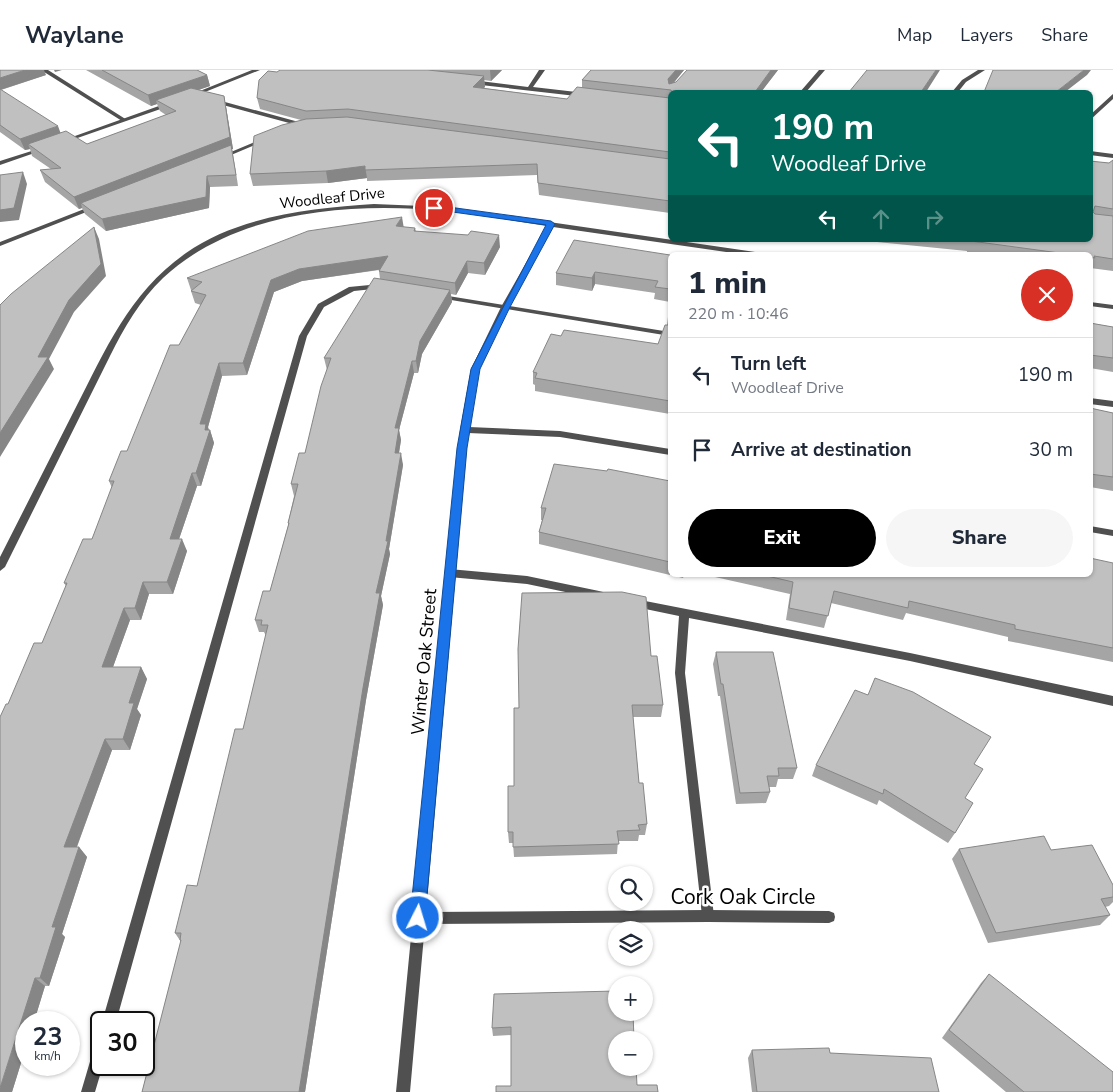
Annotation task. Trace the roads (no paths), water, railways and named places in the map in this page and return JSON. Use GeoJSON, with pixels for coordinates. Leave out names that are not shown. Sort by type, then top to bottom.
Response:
{"type":"FeatureCollection","features":[{"type":"Feature","properties":{"kind":"street"},"geometry":{"type":"LineString","coordinates":[[44,70],[124,120]]}},
{"type":"Feature","properties":{"kind":"street"},"geometry":{"type":"LineString","coordinates":[[186,98],[257,70]]}},
{"type":"Feature","properties":{"kind":"street"},"geometry":{"type":"LineString","coordinates":[[529,89],[542,70]]}},
{"type":"Feature","properties":{"kind":"street"},"geometry":{"type":"LineString","coordinates":[[806,90],[822,70]]}},
{"type":"Feature","properties":{"kind":"street"},"geometry":{"type":"LineString","coordinates":[[957,90],[964,81],[982,70]]}},
{"type":"Feature","properties":{"kind":"street"},"geometry":{"type":"LineString","coordinates":[[464,81],[588,96]]}},
{"type":"Feature","properties":{"kind":"street"},"geometry":{"type":"LineString","coordinates":[[194,95],[308,126],[291,131]]}},
{"type":"Feature","properties":{"kind":"street"},"geometry":{"type":"LineString","coordinates":[[1093,115],[1113,96]]}},
{"type":"Feature","properties":{"kind":"street"},"geometry":{"type":"LineString","coordinates":[[60,143],[177,101]]}},
{"type":"Feature","properties":{"kind":"street"},"geometry":{"type":"LineString","coordinates":[[218,158],[273,136]]}},
{"type":"Feature","properties":{"kind":"street"},"geometry":{"type":"LineString","coordinates":[[0,163],[51,146]]}},
{"type":"Feature","properties":{"kind":"street"},"geometry":{"type":"LineString","coordinates":[[1093,153],[1113,156]]}},
{"type":"Feature","properties":{"kind":"street"},"geometry":{"type":"LineString","coordinates":[[0,244],[100,205]]}},
{"type":"Feature","properties":{"kind":"street","name":"Woodleaf Drive"},"geometry":{"type":"LineString","coordinates":[[0,567],[117,333],[148,290],[179,261],[213,241],[250,225],[274,218],[346,208],[406,205],[668,241]]}},
{"type":"Feature","properties":{"kind":"street","name":"Winter Oak Street"},"geometry":{"type":"LineString","coordinates":[[403,1092],[449,573],[464,430],[475,369],[505,307],[551,224]]}},
{"type":"Feature","properties":{"kind":"street","name":"Woodleaf Drive"},"geometry":{"type":"LineString","coordinates":[[674,242],[742,252]]}},
{"type":"Feature","properties":{"kind":"street"},"geometry":{"type":"LineString","coordinates":[[111,1011],[303,336],[321,306],[352,289],[377,286],[386,287]]}},
{"type":"Feature","properties":{"kind":"street"},"geometry":{"type":"LineString","coordinates":[[432,295],[668,334]]}},
{"type":"Feature","properties":{"kind":"street"},"geometry":{"type":"LineString","coordinates":[[1093,304],[1113,307]]}},
{"type":"Feature","properties":{"kind":"street"},"geometry":{"type":"LineString","coordinates":[[1093,401],[1113,404]]}},
{"type":"Feature","properties":{"kind":"street"},"geometry":{"type":"LineString","coordinates":[[464,430],[560,434],[668,452]]}},
{"type":"Feature","properties":{"kind":"street"},"geometry":{"type":"LineString","coordinates":[[1093,530],[1113,533]]}},
{"type":"Feature","properties":{"kind":"street"},"geometry":{"type":"LineString","coordinates":[[449,573],[527,580],[610,598]]}},
{"type":"Feature","properties":{"kind":"street"},"geometry":{"type":"LineString","coordinates":[[628,601],[910,656],[1113,701]]}},
{"type":"Feature","properties":{"kind":"street"},"geometry":{"type":"LineString","coordinates":[[684,612],[680,673],[708,916]]}},
{"type":"Feature","properties":{"kind":"street","name":"Cork Oak Circle"},"geometry":{"type":"LineString","coordinates":[[418,918],[829,917]]}},
{"type":"Feature","properties":{"kind":"street"},"geometry":{"type":"LineString","coordinates":[[88,1092],[93,1076]]}}]}
